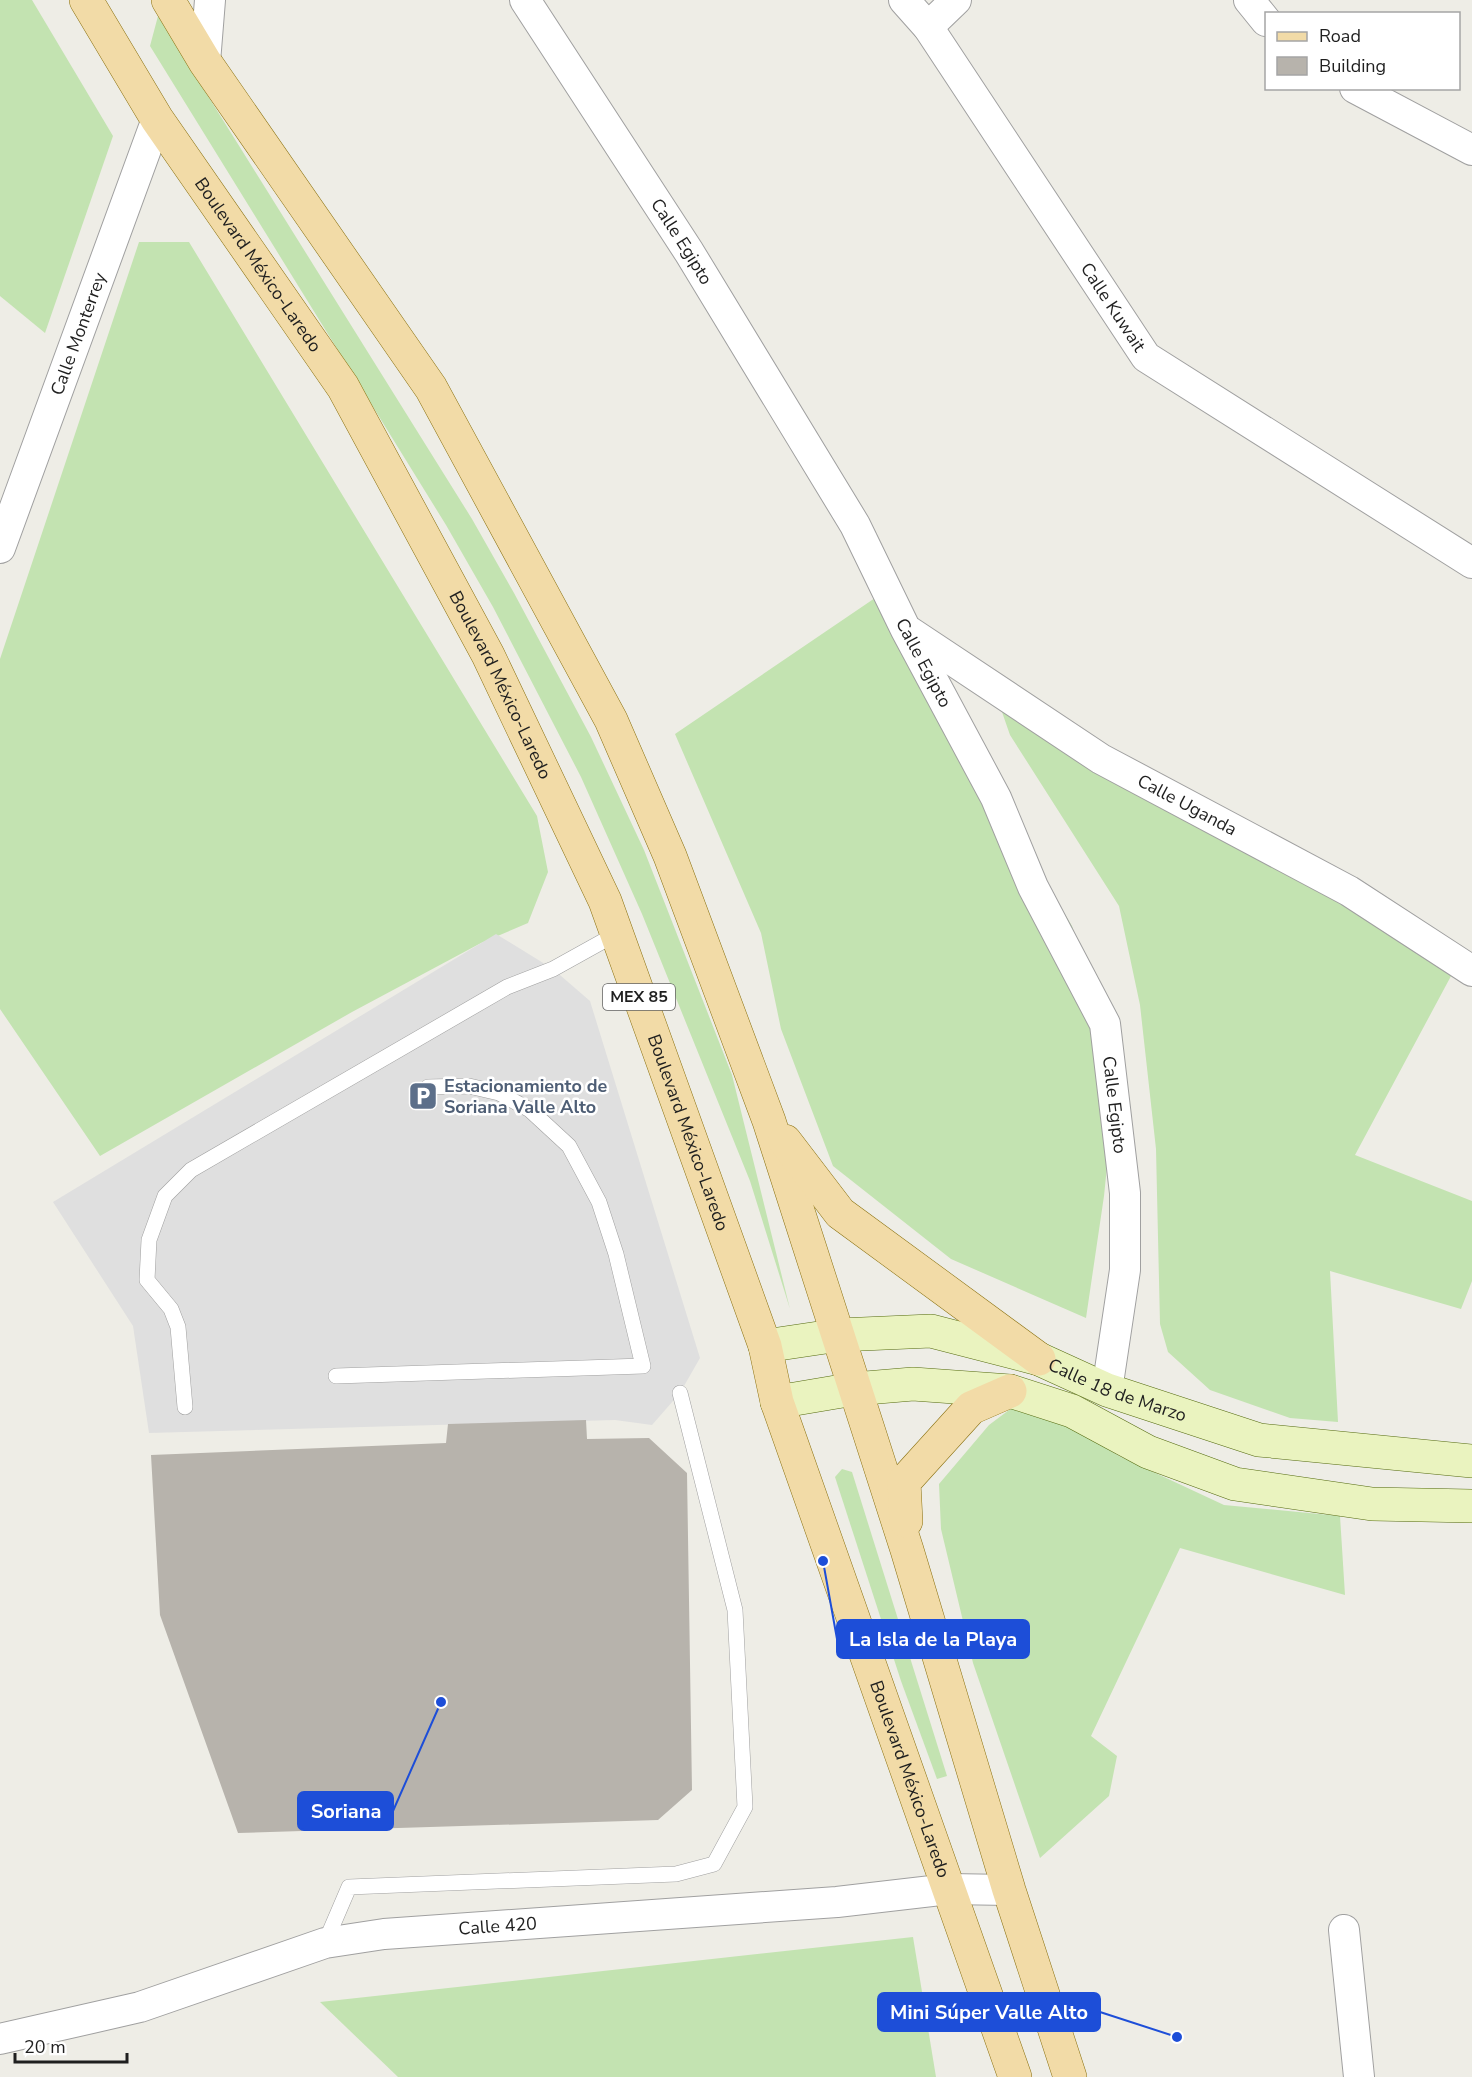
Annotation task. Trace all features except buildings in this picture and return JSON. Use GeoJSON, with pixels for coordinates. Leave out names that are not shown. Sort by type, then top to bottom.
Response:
{"type":"FeatureCollection","features":[{"type":"Feature","properties":{"kind":"main road","name":"Boulevard México-Laredo"},"geometry":{"type":"LineString","coordinates":[[86,0],[157,119],[343,387],[488,655],[605,901],[765,1346],[777,1402],[1015,2077]]}},
{"type":"Feature","properties":{"kind":"main road"},"geometry":{"type":"LineString","coordinates":[[168,0],[205,62],[431,388],[611,720],[670,856],[769,1121],[907,1550],[1009,1890],[1070,2077]]}},
{"type":"Feature","properties":{"kind":"main road"},"geometry":{"type":"LineString","coordinates":[[769,1121],[840,1213],[1039,1359]]}},
{"type":"Feature","properties":{"kind":"main road"},"geometry":{"type":"LineString","coordinates":[[907,1550],[904,1482],[971,1408],[1011,1391]]}},
{"type":"Feature","properties":{"kind":"street"},"geometry":{"type":"LineString","coordinates":[[205,62],[210,0]]}},
{"type":"Feature","properties":{"kind":"street","name":"Calle Egipto"},"geometry":{"type":"LineString","coordinates":[[525,0],[689,252],[855,525],[906,630],[996,798],[1033,887],[1105,1024],[1125,1204],[1125,1270],[1107,1390]]}},
{"type":"Feature","properties":{"kind":"street","name":"Calle Kuwait"},"geometry":{"type":"LineString","coordinates":[[904,0],[928,27],[1146,357],[1472,563]]}},
{"type":"Feature","properties":{"kind":"street"},"geometry":{"type":"LineString","coordinates":[[928,27],[956,0]]}},
{"type":"Feature","properties":{"kind":"street"},"geometry":{"type":"LineString","coordinates":[[1249,0],[1265,20]]}},
{"type":"Feature","properties":{"kind":"street"},"geometry":{"type":"LineString","coordinates":[[1359,90],[1472,150]]}},
{"type":"Feature","properties":{"kind":"street","name":"Calle Monterrey"},"geometry":{"type":"LineString","coordinates":[[0,548],[157,119]]}},
{"type":"Feature","properties":{"kind":"street","name":"Calle Uganda"},"geometry":{"type":"LineString","coordinates":[[906,630],[1101,759],[1349,891],[1472,971]]}},
{"type":"Feature","properties":{"kind":"street","name":"Calle 18 de Marzo"},"geometry":{"type":"LineString","coordinates":[[765,1346],[839,1335],[931,1331],[1039,1359],[1107,1390],[1259,1440],[1472,1461]]}},
{"type":"Feature","properties":{"kind":"street","name":"Calle 18 de Marzo"},"geometry":{"type":"LineString","coordinates":[[777,1402],[854,1389],[913,1384],[1011,1391],[1072,1411],[1148,1452],[1235,1484],[1372,1504],[1472,1506]]}},
{"type":"Feature","properties":{"kind":"street","name":"Calle 420"},"geometry":{"type":"LineString","coordinates":[[0,2039],[140,2007],[325,1943],[384,1934],[837,1902],[949,1889],[1009,1890]]}},
{"type":"Feature","properties":{"kind":"street"},"geometry":{"type":"LineString","coordinates":[[1344,1930],[1359,2077]]}},
{"type":"Feature","properties":{"kind":"lane"},"geometry":{"type":"LineString","coordinates":[[185,1407],[178,1326],[171,1309],[147,1280],[149,1240],[165,1196],[190,1170],[507,987],[553,969],[616,934]]}},
{"type":"Feature","properties":{"kind":"lane"},"geometry":{"type":"LineString","coordinates":[[336,1376],[643,1366],[616,1254],[599,1202],[569,1146],[530,1110],[499,1093],[469,1086],[428,1087]]}},
{"type":"Feature","properties":{"kind":"lane"},"geometry":{"type":"LineString","coordinates":[[325,1943],[349,1887],[676,1874],[714,1864],[745,1807],[735,1610],[681,1393]]}},
{"type":"Feature","properties":{"kind":"green space"},"geometry":{"type":"Polygon","coordinates":[[[0,0],[32,0],[113,136],[45,333],[0,296],[0,0]]]}},
{"type":"Feature","properties":{"kind":"green space"},"geometry":{"type":"Polygon","coordinates":[[[158,16],[472,519],[591,737],[644,850],[732,1075],[790,1309],[750,1181],[642,914],[581,777],[493,607],[446,525],[150,46],[158,16]]]}},
{"type":"Feature","properties":{"kind":"green space"},"geometry":{"type":"Polygon","coordinates":[[[139,242],[189,242],[537,816],[548,872],[528,923],[481,943],[352,1012],[100,1156],[0,1009],[0,659],[139,242]]]}},
{"type":"Feature","properties":{"kind":"green space"},"geometry":{"type":"Polygon","coordinates":[[[875,598],[1072,926],[1117,1068],[1104,1196],[1086,1318],[951,1259],[833,1166],[781,1029],[761,933],[675,734],[875,598]]]}},
{"type":"Feature","properties":{"kind":"green space"},"geometry":{"type":"Polygon","coordinates":[[[994,689],[1458,963],[1355,1155],[1472,1201],[1472,1281],[1461,1309],[1330,1271],[1338,1422],[1290,1418],[1210,1390],[1168,1352],[1160,1324],[1156,1149],[1140,1005],[1119,906],[1010,735],[994,689]]]}},
{"type":"Feature","properties":{"kind":"green space"},"geometry":{"type":"Polygon","coordinates":[[[1013,1407],[1077,1430],[1119,1456],[1224,1505],[1340,1516],[1345,1595],[1180,1548],[1091,1736],[1117,1756],[1109,1796],[1040,1858],[973,1663],[941,1529],[939,1484],[989,1425],[1013,1407]]]}},
{"type":"Feature","properties":{"kind":"green space"},"geometry":{"type":"Polygon","coordinates":[[[842,1469],[852,1472],[947,1776],[937,1779],[901,1681],[835,1477],[842,1469]]]}},
{"type":"Feature","properties":{"kind":"green space"},"geometry":{"type":"Polygon","coordinates":[[[913,1937],[936,2077],[398,2077],[320,2002],[913,1937]]]}},
{"type":"Feature","properties":{"kind":"shaded area","name":"Estacionamiento de Soriana Valle Alto"},"geometry":{"type":"Polygon","coordinates":[[[496,934],[553,969],[590,1001],[700,1358],[680,1393],[652,1425],[615,1420],[149,1433],[133,1326],[53,1202],[496,934]]]}},
{"type":"Feature","properties":{"kind":"place","name":"Estacionamiento de Soriana Valle Alto"},"geometry":{"type":"Point","coordinates":[423,1096]}},
{"type":"Feature","properties":{"kind":"place","name":"La Isla de la Playa"},"geometry":{"type":"Point","coordinates":[823,1561]}},
{"type":"Feature","properties":{"kind":"place","name":"Soriana"},"geometry":{"type":"Point","coordinates":[441,1702]}},
{"type":"Feature","properties":{"kind":"place","name":"Mini Súper Valle Alto"},"geometry":{"type":"Point","coordinates":[1177,2037]}}]}
